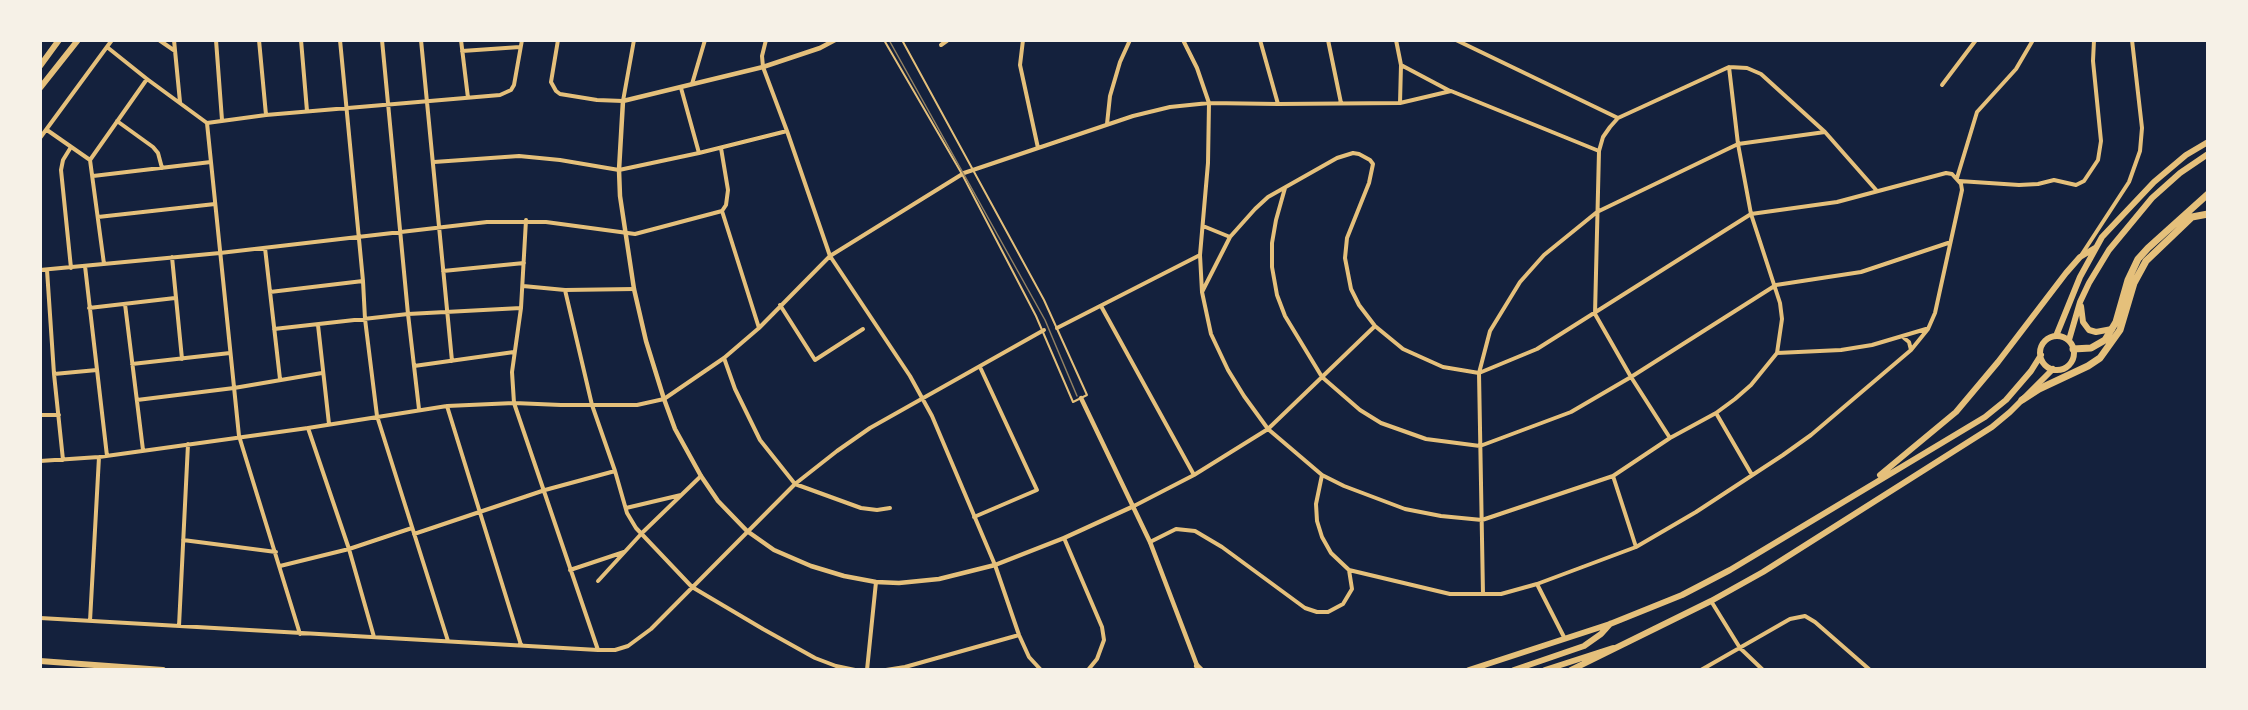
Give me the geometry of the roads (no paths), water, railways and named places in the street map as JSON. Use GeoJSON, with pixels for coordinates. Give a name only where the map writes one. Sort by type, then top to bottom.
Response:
{"type":"FeatureCollection","features":[{"type":"Feature","properties":{"kind":"highway"},"geometry":{"type":"LineString","coordinates":[[40,66],[60,40]]}},
{"type":"Feature","properties":{"kind":"highway"},"geometry":{"type":"LineString","coordinates":[[40,88],[78,40]]}},
{"type":"Feature","properties":{"kind":"highway"},"geometry":{"type":"LineString","coordinates":[[2056,336],[2080,277],[2095,248],[2116,220],[2154,182],[2187,155],[2208,142]]}},
{"type":"Feature","properties":{"kind":"highway"},"geometry":{"type":"LineString","coordinates":[[2068,340],[2080,302],[2102,260],[2145,205],[2168,183],[2208,154]]}},
{"type":"Feature","properties":{"kind":"highway"},"geometry":{"type":"LineString","coordinates":[[2073,349],[2085,350],[2105,340],[2112,329],[2128,280],[2139,259],[2148,248],[2208,194]]}},
{"type":"Feature","properties":{"kind":"highway"},"geometry":{"type":"LineString","coordinates":[[2022,400],[2100,358],[2120,330],[2134,284],[2146,261],[2192,217],[2208,214]]}},
{"type":"Feature","properties":{"kind":"highway"},"geometry":{"type":"LineString","coordinates":[[1872,484],[1940,427],[1961,406],[2080,258],[2095,248]]}},
{"type":"Feature","properties":{"kind":"highway"},"geometry":{"type":"LineString","coordinates":[[2080,302],[2083,322],[2089,330],[2096,332],[2112,329]]}},
{"type":"Feature","properties":{"kind":"highway"},"geometry":{"type":"LineString","coordinates":[[1469,669],[1610,624],[1707,583],[1782,540],[1994,410],[2028,375],[2041,356],[2042,345],[2046,340],[2056,336],[2068,340],[2073,349],[2070,363],[2063,368],[2053,369],[2045,364],[2041,356]]}},
{"type":"Feature","properties":{"kind":"highway"},"geometry":{"type":"LineString","coordinates":[[1571,669],[1763,572],[1982,434],[2001,420],[2053,369]]}},
{"type":"Feature","properties":{"kind":"highway"},"geometry":{"type":"LineString","coordinates":[[1514,669],[1584,645],[1601,634],[1610,624]]}},
{"type":"Feature","properties":{"kind":"highway"},"geometry":{"type":"LineString","coordinates":[[1545,669],[1602,649],[1618,647]]}},
{"type":"Feature","properties":{"kind":"highway"},"geometry":{"type":"LineString","coordinates":[[40,661],[163,669]]}},
{"type":"Feature","properties":{"kind":"street"},"geometry":{"type":"LineString","coordinates":[[40,138],[112,40]]}},
{"type":"Feature","properties":{"kind":"street"},"geometry":{"type":"LineString","coordinates":[[159,40],[175,51]]}},
{"type":"Feature","properties":{"kind":"street"},"geometry":{"type":"LineString","coordinates":[[174,40],[180,102]]}},
{"type":"Feature","properties":{"kind":"street"},"geometry":{"type":"LineString","coordinates":[[216,40],[222,120]]}},
{"type":"Feature","properties":{"kind":"street"},"geometry":{"type":"LineString","coordinates":[[259,40],[266,115]]}},
{"type":"Feature","properties":{"kind":"street"},"geometry":{"type":"LineString","coordinates":[[301,40],[307,111]]}},
{"type":"Feature","properties":{"kind":"street"},"geometry":{"type":"LineString","coordinates":[[340,40],[376,416],[448,641]]}},
{"type":"Feature","properties":{"kind":"street"},"geometry":{"type":"LineString","coordinates":[[382,40],[419,409]]}},
{"type":"Feature","properties":{"kind":"street"},"geometry":{"type":"LineString","coordinates":[[421,40],[452,362]]}},
{"type":"Feature","properties":{"kind":"street"},"geometry":{"type":"LineString","coordinates":[[461,40],[468,98]]}},
{"type":"Feature","properties":{"kind":"street"},"geometry":{"type":"LineString","coordinates":[[207,123],[307,111],[500,95],[511,90],[522,40]]}},
{"type":"Feature","properties":{"kind":"street"},"geometry":{"type":"LineString","coordinates":[[558,40],[551,82],[556,91],[560,94],[597,100],[623,101],[763,67],[820,48],[835,40]]}},
{"type":"Feature","properties":{"kind":"street"},"geometry":{"type":"LineString","coordinates":[[634,40],[623,101],[619,170],[622,219],[646,341],[664,399],[675,429],[718,501],[747,531],[774,550],[811,566],[844,576],[876,582],[899,583],[939,579],[995,565],[1064,538],[1194,475],[1268,429],[1375,326]]}},
{"type":"Feature","properties":{"kind":"street"},"geometry":{"type":"LineString","coordinates":[[692,84],[705,40]]}},
{"type":"Feature","properties":{"kind":"street"},"geometry":{"type":"LineString","coordinates":[[766,40],[762,56],[763,67],[830,256],[910,376],[932,416],[995,565],[1019,635],[1029,657],[1041,669]]}},
{"type":"Feature","properties":{"kind":"street"},"geometry":{"type":"LineString","coordinates":[[884,40],[962,174],[1044,330],[1073,402],[1087,395],[1057,328],[902,40]]}},
{"type":"Feature","properties":{"kind":"street"},"geometry":{"type":"LineString","coordinates":[[941,45],[948,40]]}},
{"type":"Feature","properties":{"kind":"street"},"geometry":{"type":"LineString","coordinates":[[1023,40],[1020,65],[1038,148]]}},
{"type":"Feature","properties":{"kind":"street"},"geometry":{"type":"LineString","coordinates":[[1107,124],[1110,96],[1120,62],[1130,40]]}},
{"type":"Feature","properties":{"kind":"street"},"geometry":{"type":"LineString","coordinates":[[1183,40],[1197,68],[1209,103],[1208,163],[1200,255],[1202,292],[1211,334],[1228,370],[1268,429],[1322,475],[1353,490],[1405,508],[1441,516],[1482,520],[1613,476],[1670,438],[1716,412],[1751,385],[1777,353],[1782,319],[1776,285],[1751,214],[1738,144],[1729,67]]}},
{"type":"Feature","properties":{"kind":"street"},"geometry":{"type":"LineString","coordinates":[[1260,40],[1278,104]]}},
{"type":"Feature","properties":{"kind":"street"},"geometry":{"type":"LineString","coordinates":[[1328,40],[1341,104]]}},
{"type":"Feature","properties":{"kind":"street"},"geometry":{"type":"LineString","coordinates":[[1396,40],[1401,65],[1400,103]]}},
{"type":"Feature","properties":{"kind":"street"},"geometry":{"type":"LineString","coordinates":[[1456,40],[1618,118]]}},
{"type":"Feature","properties":{"kind":"street"},"geometry":{"type":"LineString","coordinates":[[1942,85],[1976,40]]}},
{"type":"Feature","properties":{"kind":"street"},"geometry":{"type":"LineString","coordinates":[[1958,180],[1977,112],[2016,69],[2033,40]]}},
{"type":"Feature","properties":{"kind":"street"},"geometry":{"type":"LineString","coordinates":[[1958,180],[2024,185],[2054,180],[2076,185],[2084,181],[2098,160],[2101,141],[2093,61],[2094,40]]}},
{"type":"Feature","properties":{"kind":"street"},"geometry":{"type":"LineString","coordinates":[[2080,258],[2125,190],[2134,172],[2140,151],[2142,129],[2132,40]]}},
{"type":"Feature","properties":{"kind":"street"},"geometry":{"type":"LineString","coordinates":[[107,47],[207,123],[239,436],[300,634]]}},
{"type":"Feature","properties":{"kind":"street"},"geometry":{"type":"LineString","coordinates":[[462,51],[520,47]]}},
{"type":"Feature","properties":{"kind":"street"},"geometry":{"type":"LineString","coordinates":[[1401,65],[1451,91],[1599,151]]}},
{"type":"Feature","properties":{"kind":"street"},"geometry":{"type":"LineString","coordinates":[[1670,438],[1631,377],[1595,314],[1599,151],[1603,137],[1618,118],[1729,67],[1740,67],[1761,74],[1825,132],[1877,191]]}},
{"type":"Feature","properties":{"kind":"street"},"geometry":{"type":"LineString","coordinates":[[104,264],[90,160],[147,79]]}},
{"type":"Feature","properties":{"kind":"street"},"geometry":{"type":"LineString","coordinates":[[681,88],[699,153]]}},
{"type":"Feature","properties":{"kind":"street"},"geometry":{"type":"LineString","coordinates":[[40,461],[107,456],[447,406],[514,402],[637,405],[664,399],[724,358],[759,328],[830,256],[970,170],[1107,124],[1170,106],[1209,103],[1400,103],[1451,91]]}},
{"type":"Feature","properties":{"kind":"street"},"geometry":{"type":"LineString","coordinates":[[117,121],[153,147],[158,153],[162,168]]}},
{"type":"Feature","properties":{"kind":"street"},"geometry":{"type":"LineString","coordinates":[[46,130],[90,160]]}},
{"type":"Feature","properties":{"kind":"street"},"geometry":{"type":"LineString","coordinates":[[434,162],[519,156],[619,170],[787,131]]}},
{"type":"Feature","properties":{"kind":"street"},"geometry":{"type":"LineString","coordinates":[[1483,594],[1479,373],[1490,331],[1520,282],[1544,255],[1597,212],[1738,144],[1825,132]]}},
{"type":"Feature","properties":{"kind":"street"},"geometry":{"type":"LineString","coordinates":[[70,147],[63,159],[61,170],[71,268]]}},
{"type":"Feature","properties":{"kind":"street"},"geometry":{"type":"LineString","coordinates":[[40,270],[220,253],[487,222],[526,220],[585,226],[625,234],[645,233],[722,211],[726,205],[728,190],[721,148]]}},
{"type":"Feature","properties":{"kind":"street"},"geometry":{"type":"LineString","coordinates":[[1202,292],[1230,237],[1255,208],[1285,187],[1343,155],[1353,153],[1370,160],[1373,164],[1347,238],[1345,258],[1351,289],[1359,305],[1375,326],[1403,349],[1443,367],[1479,373],[1537,349],[1751,214],[1803,208],[1946,173],[1952,174],[1958,180],[1962,190],[1948,243],[1937,304],[1928,329],[1911,350],[1810,435],[1752,475],[1636,547],[1537,584],[1501,594],[1450,594],[1350,570],[1331,553],[1322,537],[1317,521],[1316,504],[1322,475]]}},
{"type":"Feature","properties":{"kind":"street"},"geometry":{"type":"LineString","coordinates":[[93,176],[211,162]]}},
{"type":"Feature","properties":{"kind":"street"},"geometry":{"type":"LineString","coordinates":[[1285,187],[1272,243],[1272,267],[1276,295],[1284,316],[1322,377],[1360,410],[1381,423],[1426,439],[1480,446],[1571,412],[1631,377],[1776,285],[1861,272],[1948,243]]}},
{"type":"Feature","properties":{"kind":"street"},"geometry":{"type":"LineString","coordinates":[[98,217],[215,204]]}},
{"type":"Feature","properties":{"kind":"street"},"geometry":{"type":"LineString","coordinates":[[722,211],[759,328]]}},
{"type":"Feature","properties":{"kind":"street"},"geometry":{"type":"LineString","coordinates":[[526,220],[523,286],[514,352],[512,386],[514,402],[598,650]]}},
{"type":"Feature","properties":{"kind":"street"},"geometry":{"type":"LineString","coordinates":[[1203,226],[1230,237]]}},
{"type":"Feature","properties":{"kind":"street"},"geometry":{"type":"LineString","coordinates":[[265,248],[280,379]]}},
{"type":"Feature","properties":{"kind":"street"},"geometry":{"type":"LineString","coordinates":[[1057,328],[1200,255]]}},
{"type":"Feature","properties":{"kind":"street"},"geometry":{"type":"LineString","coordinates":[[172,257],[182,359]]}},
{"type":"Feature","properties":{"kind":"street"},"geometry":{"type":"LineString","coordinates":[[443,271],[524,263]]}},
{"type":"Feature","properties":{"kind":"street"},"geometry":{"type":"LineString","coordinates":[[85,266],[107,456]]}},
{"type":"Feature","properties":{"kind":"street"},"geometry":{"type":"LineString","coordinates":[[47,270],[63,460]]}},
{"type":"Feature","properties":{"kind":"street"},"geometry":{"type":"LineString","coordinates":[[270,292],[363,281]]}},
{"type":"Feature","properties":{"kind":"street"},"geometry":{"type":"LineString","coordinates":[[523,286],[565,290],[634,289]]}},
{"type":"Feature","properties":{"kind":"street"},"geometry":{"type":"LineString","coordinates":[[565,290],[592,405],[632,522],[692,586],[815,658],[836,666],[855,669]]}},
{"type":"Feature","properties":{"kind":"street"},"geometry":{"type":"LineString","coordinates":[[89,308],[175,298]]}},
{"type":"Feature","properties":{"kind":"street"},"geometry":{"type":"LineString","coordinates":[[125,304],[143,450]]}},
{"type":"Feature","properties":{"kind":"street"},"geometry":{"type":"LineString","coordinates":[[780,305],[815,360],[863,329]]}},
{"type":"Feature","properties":{"kind":"street"},"geometry":{"type":"LineString","coordinates":[[1101,306],[1194,475]]}},
{"type":"Feature","properties":{"kind":"street"},"geometry":{"type":"LineString","coordinates":[[274,329],[408,314],[521,308]]}},
{"type":"Feature","properties":{"kind":"street"},"geometry":{"type":"LineString","coordinates":[[318,325],[329,424]]}},
{"type":"Feature","properties":{"kind":"street"},"geometry":{"type":"LineString","coordinates":[[1777,353],[1841,350],[1903,337],[1928,329]]}},
{"type":"Feature","properties":{"kind":"street"},"geometry":{"type":"LineString","coordinates":[[40,618],[615,650],[639,639],[795,484],[870,428],[1044,330]]}},
{"type":"Feature","properties":{"kind":"street"},"geometry":{"type":"LineString","coordinates":[[1903,337],[1909,342],[1911,350]]}},
{"type":"Feature","properties":{"kind":"street"},"geometry":{"type":"LineString","coordinates":[[414,366],[514,352]]}},
{"type":"Feature","properties":{"kind":"street"},"geometry":{"type":"LineString","coordinates":[[132,364],[230,353]]}},
{"type":"Feature","properties":{"kind":"street"},"geometry":{"type":"LineString","coordinates":[[724,358],[735,389],[760,440],[795,484],[861,508],[877,510],[890,508]]}},
{"type":"Feature","properties":{"kind":"street"},"geometry":{"type":"LineString","coordinates":[[974,517],[1037,490],[980,367]]}},
{"type":"Feature","properties":{"kind":"street"},"geometry":{"type":"LineString","coordinates":[[54,374],[97,370]]}},
{"type":"Feature","properties":{"kind":"street"},"geometry":{"type":"LineString","coordinates":[[137,400],[234,388],[322,373]]}},
{"type":"Feature","properties":{"kind":"street"},"geometry":{"type":"LineString","coordinates":[[1081,398],[1150,542],[1199,668]]}},
{"type":"Feature","properties":{"kind":"street"},"geometry":{"type":"LineString","coordinates":[[447,406],[521,645]]}},
{"type":"Feature","properties":{"kind":"street"},"geometry":{"type":"LineString","coordinates":[[1716,412],[1752,475]]}},
{"type":"Feature","properties":{"kind":"street"},"geometry":{"type":"LineString","coordinates":[[40,415],[58,415]]}},
{"type":"Feature","properties":{"kind":"street"},"geometry":{"type":"LineString","coordinates":[[308,428],[374,637]]}},
{"type":"Feature","properties":{"kind":"street"},"geometry":{"type":"LineString","coordinates":[[179,626],[188,444]]}},
{"type":"Feature","properties":{"kind":"street"},"geometry":{"type":"LineString","coordinates":[[90,621],[99,457]]}},
{"type":"Feature","properties":{"kind":"street"},"geometry":{"type":"LineString","coordinates":[[414,534],[545,490],[615,471]]}},
{"type":"Feature","properties":{"kind":"street"},"geometry":{"type":"LineString","coordinates":[[598,581],[642,533],[701,476]]}},
{"type":"Feature","properties":{"kind":"street"},"geometry":{"type":"LineString","coordinates":[[1613,476],[1636,547]]}},
{"type":"Feature","properties":{"kind":"street"},"geometry":{"type":"LineString","coordinates":[[626,508],[682,495]]}},
{"type":"Feature","properties":{"kind":"street"},"geometry":{"type":"LineString","coordinates":[[280,566],[348,549],[412,528]]}},
{"type":"Feature","properties":{"kind":"street"},"geometry":{"type":"LineString","coordinates":[[1150,542],[1176,529],[1195,531],[1222,547],[1305,608],[1317,612],[1328,612],[1337,608],[1349,597],[1352,589],[1350,570]]}},
{"type":"Feature","properties":{"kind":"street"},"geometry":{"type":"LineString","coordinates":[[1064,538],[1101,627],[1104,640],[1097,659],[1088,669]]}},
{"type":"Feature","properties":{"kind":"street"},"geometry":{"type":"LineString","coordinates":[[183,540],[276,552]]}},
{"type":"Feature","properties":{"kind":"street"},"geometry":{"type":"LineString","coordinates":[[570,570],[626,552]]}},
{"type":"Feature","properties":{"kind":"street"},"geometry":{"type":"LineString","coordinates":[[867,669],[876,582]]}},
{"type":"Feature","properties":{"kind":"street"},"geometry":{"type":"LineString","coordinates":[[1537,584],[1565,639]]}},
{"type":"Feature","properties":{"kind":"street"},"geometry":{"type":"LineString","coordinates":[[1711,600],[1740,648],[1762,669]]}},
{"type":"Feature","properties":{"kind":"street"},"geometry":{"type":"LineString","coordinates":[[1701,669],[1790,620],[1805,616],[1870,669]]}},
{"type":"Feature","properties":{"kind":"street"},"geometry":{"type":"LineString","coordinates":[[886,669],[905,667],[1019,635]]}},
{"type":"Feature","properties":{"kind":"tram line"},"geometry":{"type":"LineString","coordinates":[[889,40],[1045,320],[1077,396]]}}]}
